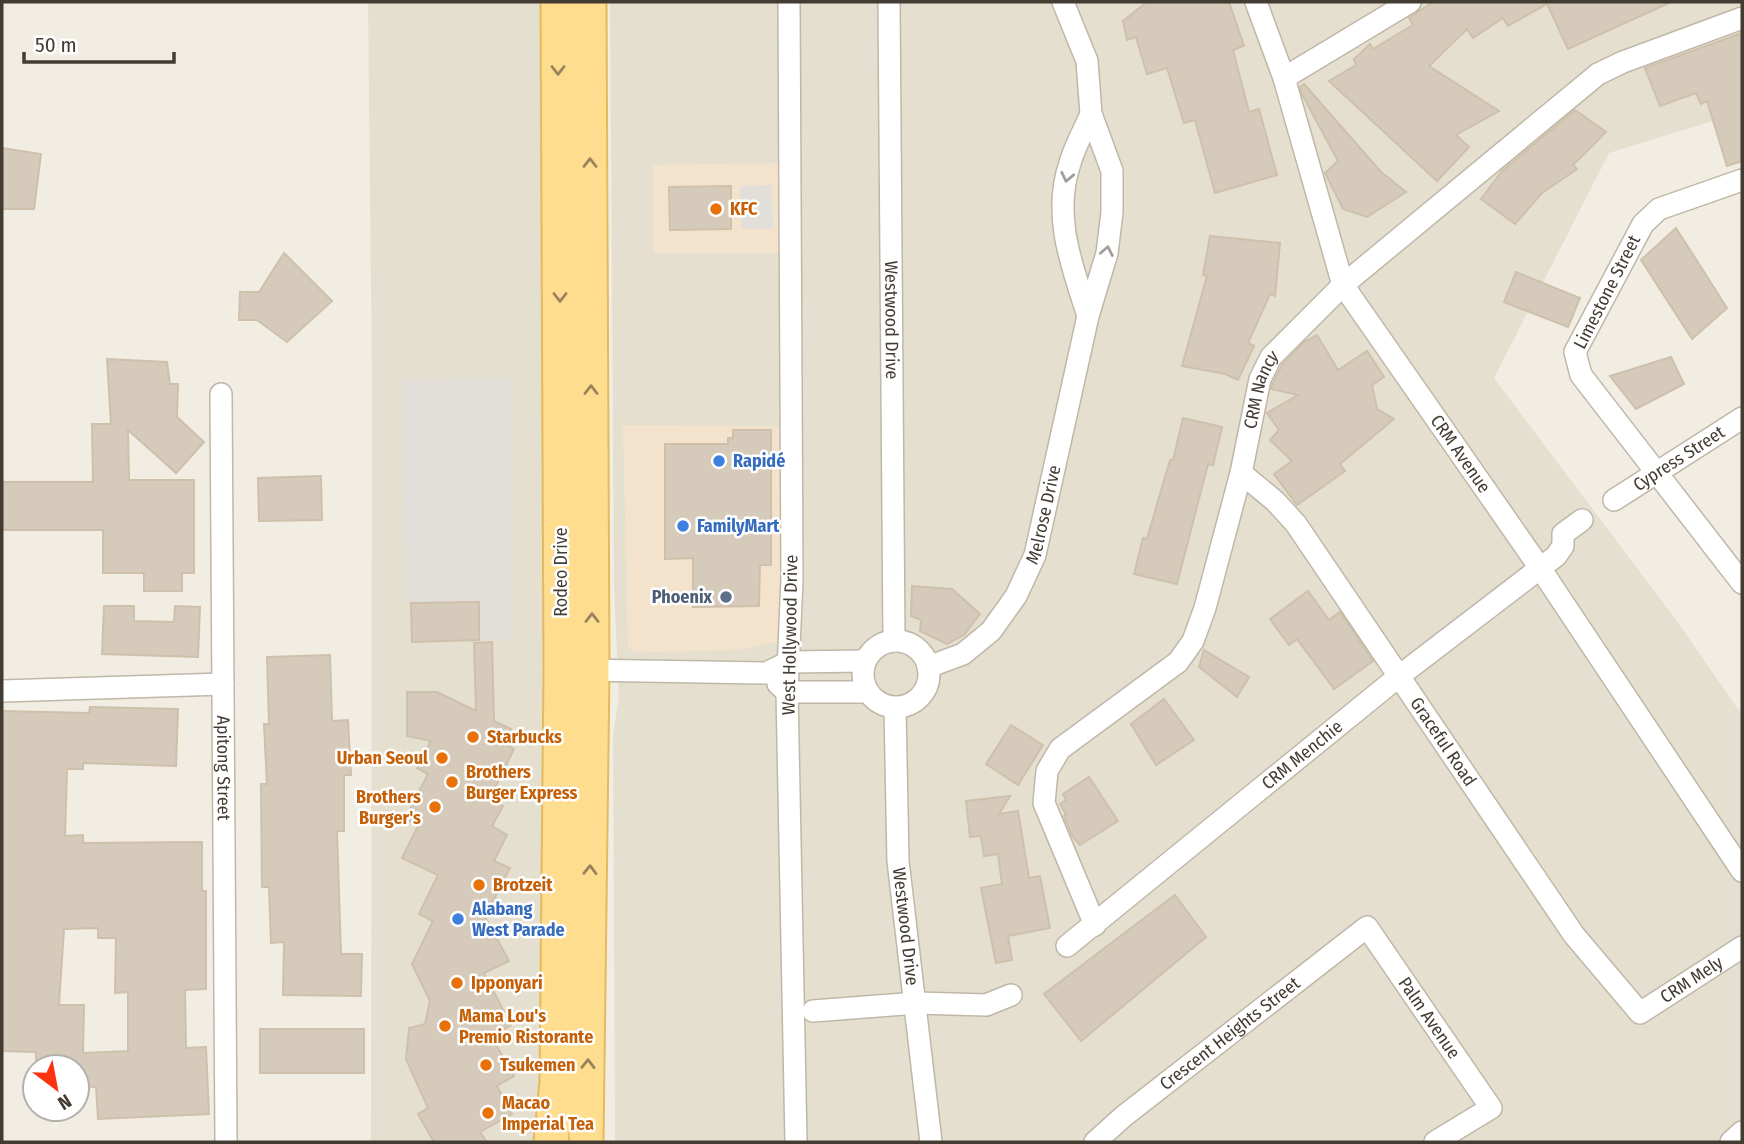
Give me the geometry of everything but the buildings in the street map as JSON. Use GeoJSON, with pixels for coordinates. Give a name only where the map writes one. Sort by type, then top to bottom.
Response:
{"type":"FeatureCollection","features":[{"type":"Feature","properties":{"kind":"main road","name":"Rodeo Drive"},"geometry":{"type":"LineString","coordinates":[[558,2],[577,671],[586,1142]]}},
{"type":"Feature","properties":{"kind":"main road","name":"Rodeo Drive"},"geometry":{"type":"LineString","coordinates":[[551,1142],[557,1082],[577,671],[589,2]]}},
{"type":"Feature","properties":{"kind":"street","name":"West Hollywood Drive"},"geometry":{"type":"LineString","coordinates":[[789,2],[792,579],[787,692],[796,1142]]}},
{"type":"Feature","properties":{"kind":"street","name":"Westwood Drive"},"geometry":{"type":"LineString","coordinates":[[889,2],[894,641]]}},
{"type":"Feature","properties":{"kind":"street","name":"Melrose Drive"},"geometry":{"type":"LineString","coordinates":[[928,667],[963,654],[990,631],[1016,596],[1035,555],[1088,316],[1107,253],[1112,212],[1112,170],[1091,114],[1087,61],[1063,2]]}},
{"type":"Feature","properties":{"kind":"street","name":"CRM Avenue"},"geometry":{"type":"LineString","coordinates":[[1256,2],[1284,78],[1343,285],[1540,568],[1742,872]]}},
{"type":"Feature","properties":{"kind":"street"},"geometry":{"type":"LineString","coordinates":[[1284,78],[1410,2]]}},
{"type":"Feature","properties":{"kind":"street","name":"CRM Nancy"},"geometry":{"type":"LineString","coordinates":[[1094,925],[1044,803],[1047,771],[1060,749],[1178,662],[1193,641],[1205,608],[1241,473],[1260,379],[1271,357],[1343,285],[1598,75],[1623,61],[1742,18]]}},
{"type":"Feature","properties":{"kind":"street","name":"Melrose Drive"},"geometry":{"type":"LineString","coordinates":[[1088,316],[1069,254],[1063,225],[1062,197],[1069,164],[1091,114]]}},
{"type":"Feature","properties":{"kind":"street","name":"Limestone Street"},"geometry":{"type":"LineString","coordinates":[[1742,180],[1659,209],[1643,224],[1574,352],[1581,375],[1742,583]]}},
{"type":"Feature","properties":{"kind":"street","name":"Apitong Street"},"geometry":{"type":"LineString","coordinates":[[222,394],[226,1142]]}},
{"type":"Feature","properties":{"kind":"street","name":"Cypress Street"},"geometry":{"type":"LineString","coordinates":[[1614,500],[1742,418]]}},
{"type":"Feature","properties":{"kind":"street","name":"Graceful Road"},"geometry":{"type":"LineString","coordinates":[[1241,473],[1275,501],[1296,524],[1574,935],[1640,1013]]}},
{"type":"Feature","properties":{"kind":"street","name":"CRM Menchie"},"geometry":{"type":"LineString","coordinates":[[1067,946],[1398,677],[1560,552],[1563,534],[1582,520]]}},
{"type":"Feature","properties":{"kind":"street"},"geometry":{"type":"LineString","coordinates":[[894,641],[916,647],[928,667],[929,677],[922,695],[905,706],[895,708],[884,705],[867,692],[863,682],[866,661],[882,644],[894,641]]}},
{"type":"Feature","properties":{"kind":"street"},"geometry":{"type":"LineString","coordinates":[[577,671],[766,673],[789,662],[866,661]]}},
{"type":"Feature","properties":{"kind":"street"},"geometry":{"type":"LineString","coordinates":[[766,673],[787,692],[867,692]]}},
{"type":"Feature","properties":{"kind":"street"},"geometry":{"type":"LineString","coordinates":[[2,691],[223,684]]}},
{"type":"Feature","properties":{"kind":"street","name":"Westwood Drive"},"geometry":{"type":"LineString","coordinates":[[895,708],[898,861],[932,1142]]}},
{"type":"Feature","properties":{"kind":"street","name":"Palm Avenue"},"geometry":{"type":"LineString","coordinates":[[1367,927],[1491,1108],[1435,1142]]}},
{"type":"Feature","properties":{"kind":"street","name":"Crescent Heights Street"},"geometry":{"type":"LineString","coordinates":[[1095,1142],[1124,1116],[1367,927]]}},
{"type":"Feature","properties":{"kind":"street","name":"CRM Mely"},"geometry":{"type":"LineString","coordinates":[[1640,1013],[1742,947]]}},
{"type":"Feature","properties":{"kind":"street"},"geometry":{"type":"LineString","coordinates":[[813,1011],[917,1003],[986,1005],[1011,995]]}},
{"type":"Feature","properties":{"kind":"street"},"geometry":{"type":"LineString","coordinates":[[1731,1142],[1742,1132]]}},
{"type":"Feature","properties":{"kind":"shaded area"},"geometry":{"type":"Polygon","coordinates":[[[368,2],[544,2],[549,383],[543,1031],[537,1142],[371,1142],[372,378],[368,2]]]}},
{"type":"Feature","properties":{"kind":"shaded area"},"geometry":{"type":"Polygon","coordinates":[[[610,2],[1742,2],[1742,112],[1609,153],[1494,378],[1679,624],[1742,715],[1742,1142],[615,1142],[613,734],[619,698],[614,586],[610,2]]]}},
{"type":"Feature","properties":{"kind":"shaded area","name":"KFC"},"geometry":{"type":"Polygon","coordinates":[[[778,163],[780,253],[653,253],[653,165],[778,163]]]}},
{"type":"Feature","properties":{"kind":"shaded area"},"geometry":{"type":"Polygon","coordinates":[[[772,185],[773,229],[741,229],[740,186],[772,185]]]}},
{"type":"Feature","properties":{"kind":"shaded area"},"geometry":{"type":"Polygon","coordinates":[[[511,378],[513,639],[479,640],[478,602],[405,603],[403,380],[511,378]]]}},
{"type":"Feature","properties":{"kind":"shaded area"},"geometry":{"type":"Polygon","coordinates":[[[623,425],[783,426],[780,641],[741,650],[653,652],[632,651],[628,647],[623,425]]]}},
{"type":"Feature","properties":{"kind":"place","name":"KFC"},"geometry":{"type":"Point","coordinates":[716,209]}},
{"type":"Feature","properties":{"kind":"place","name":"Rapidé"},"geometry":{"type":"Point","coordinates":[719,461]}},
{"type":"Feature","properties":{"kind":"place","name":"FamilyMart"},"geometry":{"type":"Point","coordinates":[683,526]}},
{"type":"Feature","properties":{"kind":"place","name":"Phoenix"},"geometry":{"type":"Point","coordinates":[726,597]}},
{"type":"Feature","properties":{"kind":"place","name":"Starbucks"},"geometry":{"type":"Point","coordinates":[473,737]}},
{"type":"Feature","properties":{"kind":"place","name":"Urban Seoul"},"geometry":{"type":"Point","coordinates":[442,758]}},
{"type":"Feature","properties":{"kind":"place","name":"Brothers Burger Express"},"geometry":{"type":"Point","coordinates":[452,782]}},
{"type":"Feature","properties":{"kind":"place","name":"Brothers Burger's"},"geometry":{"type":"Point","coordinates":[435,807]}},
{"type":"Feature","properties":{"kind":"place","name":"Brotzeit"},"geometry":{"type":"Point","coordinates":[479,885]}},
{"type":"Feature","properties":{"kind":"place","name":"Alabang West Parade"},"geometry":{"type":"Point","coordinates":[458,919]}},
{"type":"Feature","properties":{"kind":"place","name":"Ipponyari"},"geometry":{"type":"Point","coordinates":[457,983]}},
{"type":"Feature","properties":{"kind":"place","name":"Mama Lou's Premio Ristorante"},"geometry":{"type":"Point","coordinates":[445,1026]}},
{"type":"Feature","properties":{"kind":"place","name":"Tsukemen"},"geometry":{"type":"Point","coordinates":[486,1065]}},
{"type":"Feature","properties":{"kind":"place","name":"Macao Imperial Tea"},"geometry":{"type":"Point","coordinates":[488,1113]}}]}
